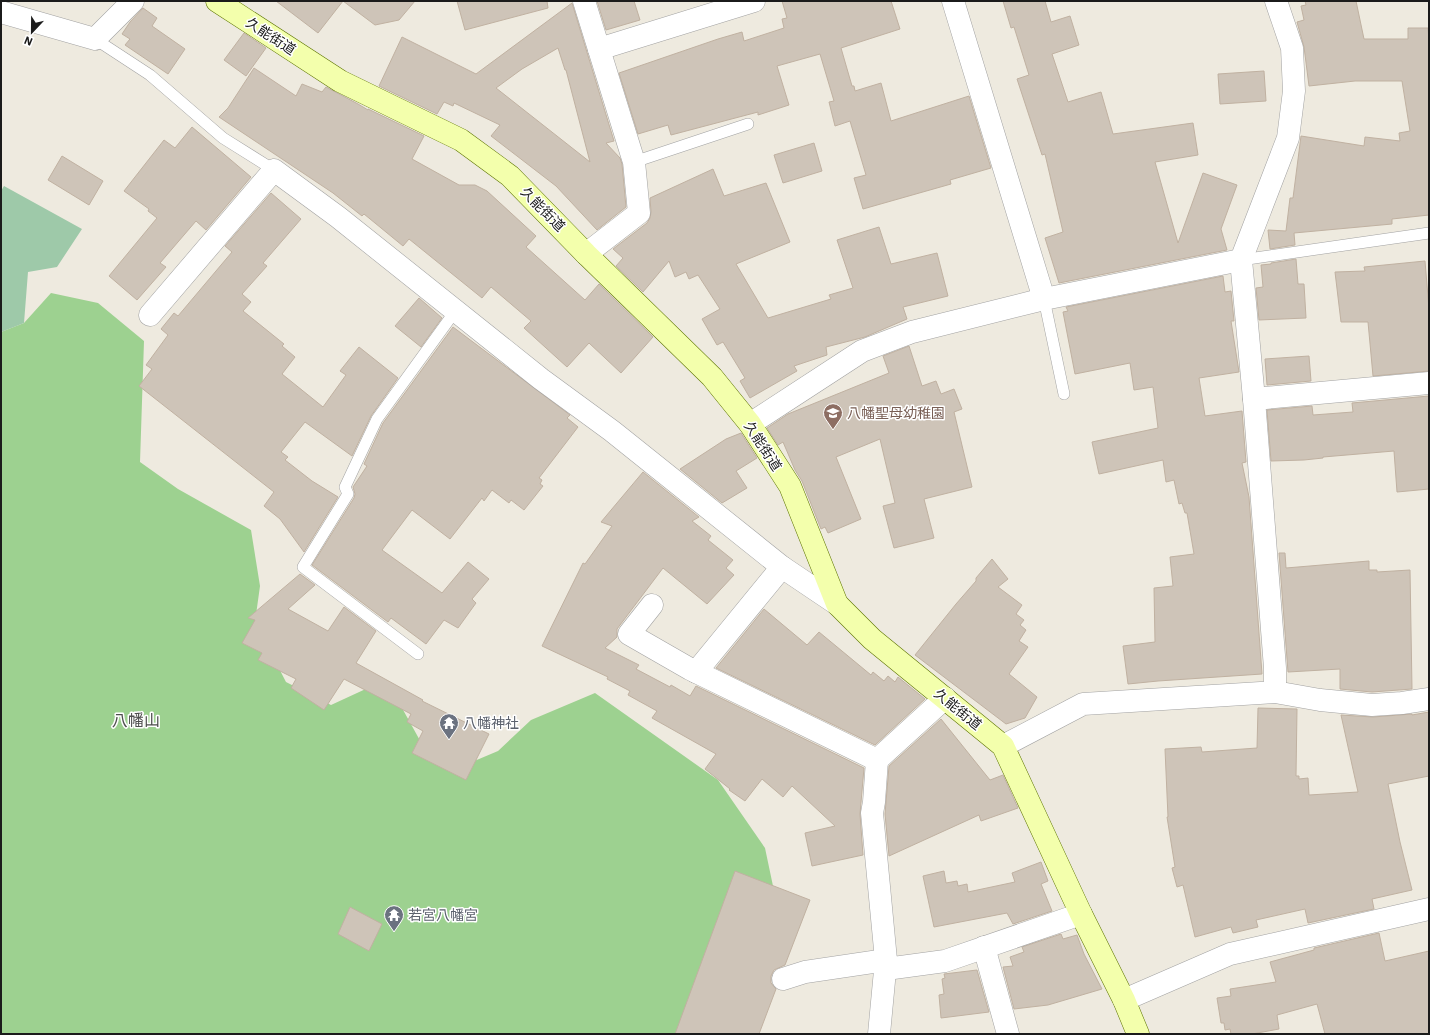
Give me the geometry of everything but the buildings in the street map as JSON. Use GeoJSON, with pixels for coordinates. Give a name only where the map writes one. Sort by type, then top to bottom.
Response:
{"type":"FeatureCollection","features":[{"type":"Feature","properties":{"kind":"main road","name":"久能街道"},"geometry":{"type":"LineString","coordinates":[[217,1],[340,81],[461,140],[510,176],[586,254],[712,377],[750,424],[790,486],[837,604],[872,639],[1003,746],[1081,914],[1124,1000],[1138,1034]]}},
{"type":"Feature","properties":{"kind":"street"},"geometry":{"type":"LineString","coordinates":[[1,12],[95,39],[133,1]]}},
{"type":"Feature","properties":{"kind":"street"},"geometry":{"type":"LineString","coordinates":[[584,1],[634,162],[639,214],[586,254]]}},
{"type":"Feature","properties":{"kind":"street"},"geometry":{"type":"LineString","coordinates":[[599,49],[724,5],[754,1]]}},
{"type":"Feature","properties":{"kind":"street"},"geometry":{"type":"LineString","coordinates":[[953,1],[1044,299]]}},
{"type":"Feature","properties":{"kind":"street"},"geometry":{"type":"LineString","coordinates":[[1275,692],[1275,668],[1254,399],[1241,260],[1288,138],[1294,91],[1292,48],[1276,1]]}},
{"type":"Feature","properties":{"kind":"street"},"geometry":{"type":"LineString","coordinates":[[150,315],[274,170],[338,217],[456,310],[541,380],[612,431],[782,567],[837,604]]}},
{"type":"Feature","properties":{"kind":"street"},"geometry":{"type":"LineString","coordinates":[[750,424],[862,351],[912,332],[1044,299],[1241,260]]}},
{"type":"Feature","properties":{"kind":"street"},"geometry":{"type":"LineString","coordinates":[[1254,399],[1429,384]]}},
{"type":"Feature","properties":{"kind":"street"},"geometry":{"type":"LineString","coordinates":[[696,672],[782,567]]}},
{"type":"Feature","properties":{"kind":"street"},"geometry":{"type":"LineString","coordinates":[[652,605],[629,634],[696,672],[877,760]]}},
{"type":"Feature","properties":{"kind":"street"},"geometry":{"type":"LineString","coordinates":[[1003,746],[1083,704],[1275,692],[1320,700],[1372,705],[1429,699]]}},
{"type":"Feature","properties":{"kind":"street"},"geometry":{"type":"LineString","coordinates":[[879,1034],[886,964],[872,813],[877,760],[945,698]]}},
{"type":"Feature","properties":{"kind":"street"},"geometry":{"type":"LineString","coordinates":[[1124,1000],[1230,954],[1429,909]]}},
{"type":"Feature","properties":{"kind":"street"},"geometry":{"type":"LineString","coordinates":[[783,979],[805,972],[886,964],[945,961],[1081,914]]}},
{"type":"Feature","properties":{"kind":"street"},"geometry":{"type":"LineString","coordinates":[[984,947],[1008,1034]]}},
{"type":"Feature","properties":{"kind":"lane"},"geometry":{"type":"LineString","coordinates":[[95,39],[150,75],[223,138],[274,170]]}},
{"type":"Feature","properties":{"kind":"lane"},"geometry":{"type":"LineString","coordinates":[[634,162],[748,124]]}},
{"type":"Feature","properties":{"kind":"lane"},"geometry":{"type":"LineString","coordinates":[[1241,260],[1429,232]]}},
{"type":"Feature","properties":{"kind":"lane"},"geometry":{"type":"LineString","coordinates":[[1044,299],[1064,394]]}},
{"type":"Feature","properties":{"kind":"lane"},"geometry":{"type":"LineString","coordinates":[[418,654],[303,567],[348,494],[345,487],[378,419],[408,375],[456,310]]}},
{"type":"Feature","properties":{"kind":"green space"},"geometry":{"type":"Polygon","coordinates":[[[4,186],[82,229],[57,267],[28,272],[24,323],[1,332],[1,191],[4,186]]]}},
{"type":"Feature","properties":{"kind":"green space"},"geometry":{"type":"Polygon","coordinates":[[[51,293],[98,303],[144,341],[140,462],[178,489],[251,530],[260,586],[255,622],[286,682],[331,705],[370,687],[402,708],[428,755],[453,770],[498,751],[531,720],[595,693],[718,780],[765,848],[773,886],[730,1034],[1,1034],[1,332],[24,323],[51,293]]]}},
{"type":"Feature","properties":{"kind":"place","name":"八幡聖母幼稚園"},"geometry":{"type":"Point","coordinates":[833,430]}},
{"type":"Feature","properties":{"kind":"place","name":"八幡神社"},"geometry":{"type":"Point","coordinates":[449,740]}},
{"type":"Feature","properties":{"kind":"place","name":"若宮八幡宮"},"geometry":{"type":"Point","coordinates":[394,932]}},
{"type":"Feature","properties":{"kind":"district","name":"八幡山"},"geometry":{"type":"Point","coordinates":[136,720]}}]}
